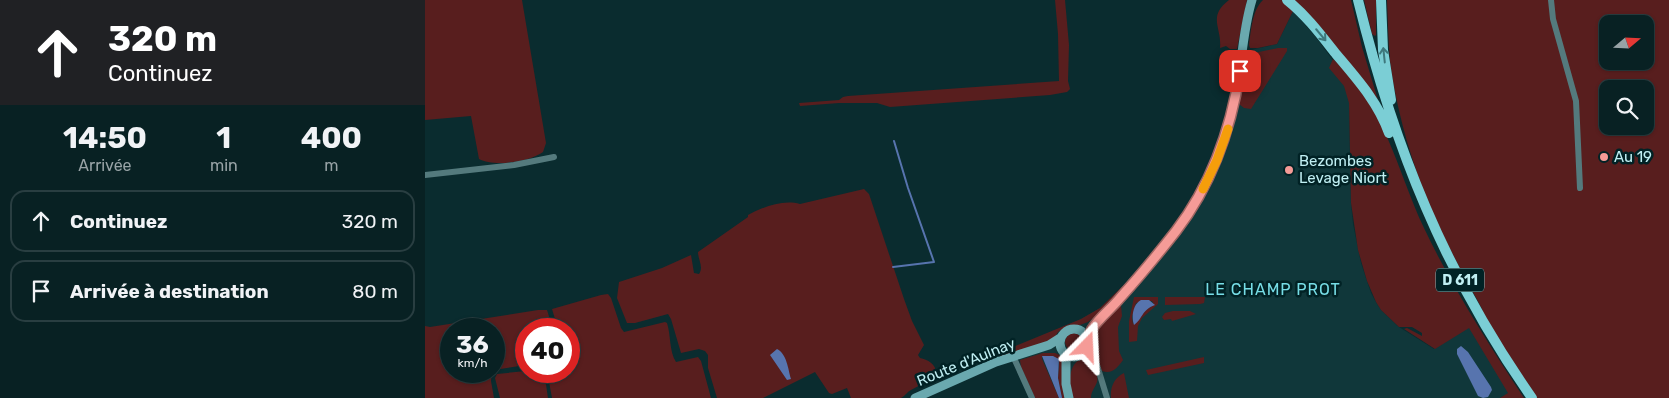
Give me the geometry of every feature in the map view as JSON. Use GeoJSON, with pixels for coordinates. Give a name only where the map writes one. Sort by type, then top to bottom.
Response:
{"type":"FeatureCollection","features":[{"type":"Feature","properties":{"kind":"main road"},"geometry":{"type":"LineString","coordinates":[[1287,0],[1309,21],[1373,100],[1383,118],[1394,148],[1401,152],[1403,144],[1393,112],[1385,72],[1381,29],[1381,0]]}},
{"type":"Feature","properties":{"kind":"main road","name":"D 611"},"geometry":{"type":"LineString","coordinates":[[1356,0],[1401,152],[1431,229],[1452,273],[1485,332],[1528,398]]}},
{"type":"Feature","properties":{"kind":"main road","name":"D 611"},"geometry":{"type":"LineString","coordinates":[[1401,152],[1459,279],[1492,337],[1532,398]]}},
{"type":"Feature","properties":{"kind":"street"},"geometry":{"type":"LineString","coordinates":[[1066,384],[1070,367],[1078,356],[1086,350],[1091,332],[1186,217],[1211,173],[1227,131],[1237,90],[1252,0]]}},
{"type":"Feature","properties":{"kind":"street"},"geometry":{"type":"LineString","coordinates":[[1249,18],[1257,0]]}},
{"type":"Feature","properties":{"kind":"street"},"geometry":{"type":"LineString","coordinates":[[1551,0],[1553,18],[1576,101],[1580,188]]}},
{"type":"Feature","properties":{"kind":"street"},"geometry":{"type":"LineString","coordinates":[[425,175],[514,165],[554,157]]}},
{"type":"Feature","properties":{"kind":"street"},"geometry":{"type":"LineString","coordinates":[[1079,330],[1100,319]]}},
{"type":"Feature","properties":{"kind":"street"},"geometry":{"type":"LineString","coordinates":[[1069,398],[1066,384],[1066,361],[1059,344],[1060,338],[1066,331],[1071,329],[1079,330],[1085,335],[1107,398]]}},
{"type":"Feature","properties":{"kind":"street","name":"Route d'Aulnay"},"geometry":{"type":"LineString","coordinates":[[915,398],[996,362],[1049,345],[1060,338]]}},
{"type":"Feature","properties":{"kind":"street","name":"Route d'Aulnay"},"geometry":{"type":"LineString","coordinates":[[1028,352],[1051,350],[1064,353]]}},
{"type":"Feature","properties":{"kind":"street"},"geometry":{"type":"LineString","coordinates":[[1064,353],[1088,359],[1097,367]]}},
{"type":"Feature","properties":{"kind":"street"},"geometry":{"type":"LineString","coordinates":[[1013,356],[1032,398]]}},
{"type":"Feature","properties":{"kind":"shaded area"},"geometry":{"type":"Polygon","coordinates":[[[425,0],[522,0],[546,143],[543,152],[521,161],[493,163],[485,161],[479,159],[471,116],[425,120],[425,0]]]}},
{"type":"Feature","properties":{"kind":"shaded area"},"geometry":{"type":"Polygon","coordinates":[[[1055,0],[1065,0],[1069,45],[1068,81],[1070,89],[1067,92],[1050,95],[890,107],[877,103],[800,106],[799,103],[839,100],[848,96],[1059,81],[1055,0]]]}},
{"type":"Feature","properties":{"kind":"shaded area"},"geometry":{"type":"Polygon","coordinates":[[[1229,0],[1247,0],[1237,49],[1230,49],[1226,46],[1220,48],[1217,17],[1222,6],[1229,0]]]}},
{"type":"Feature","properties":{"kind":"shaded area"},"geometry":{"type":"Polygon","coordinates":[[[1263,0],[1282,0],[1293,11],[1277,44],[1250,48],[1250,33],[1254,15],[1263,0]]]}},
{"type":"Feature","properties":{"kind":"shaded area"},"geometry":{"type":"Polygon","coordinates":[[[1291,0],[1351,0],[1362,47],[1378,100],[1291,0]]]}},
{"type":"Feature","properties":{"kind":"shaded area"},"geometry":{"type":"Polygon","coordinates":[[[1364,0],[1376,0],[1375,36],[1372,34],[1364,0]]]}},
{"type":"Feature","properties":{"kind":"shaded area"},"geometry":{"type":"Polygon","coordinates":[[[1387,0],[1669,0],[1669,398],[1537,398],[1485,319],[1482,309],[1425,195],[1403,127],[1393,83],[1388,38],[1387,0]]]}},
{"type":"Feature","properties":{"kind":"shaded area"},"geometry":{"type":"Polygon","coordinates":[[[1293,11],[1315,36],[1353,88],[1349,109],[1353,224],[1361,263],[1376,302],[1381,310],[1399,327],[1434,349],[1469,327],[1509,393],[1500,398],[1053,398],[1021,367],[1016,347],[1081,319],[1100,308],[1120,290],[1164,238],[1193,198],[1211,158],[1228,108],[1236,55],[1277,44],[1293,11]]]}},
{"type":"Feature","properties":{"kind":"shaded area"},"geometry":{"type":"Polygon","coordinates":[[[1278,48],[1287,48],[1287,51],[1251,109],[1244,108],[1239,104],[1247,56],[1278,48]]]}},
{"type":"Feature","properties":{"kind":"shaded area"},"geometry":{"type":"Polygon","coordinates":[[[1333,59],[1365,95],[1377,116],[1388,138],[1414,206],[1446,272],[1524,398],[1500,398],[1508,393],[1469,328],[1435,349],[1404,329],[1407,328],[1422,336],[1422,333],[1412,327],[1399,327],[1381,310],[1376,302],[1367,281],[1358,250],[1351,203],[1349,103],[1344,86],[1329,68],[1333,59]]]}},
{"type":"Feature","properties":{"kind":"shaded area"},"geometry":{"type":"Polygon","coordinates":[[[864,189],[869,194],[912,321],[924,345],[918,355],[920,358],[931,363],[936,371],[936,375],[927,382],[901,398],[851,398],[847,388],[832,394],[829,393],[815,372],[763,398],[717,398],[708,368],[708,355],[705,351],[699,349],[681,353],[668,314],[635,323],[627,323],[617,298],[619,282],[662,268],[691,255],[694,273],[699,274],[701,266],[698,252],[748,217],[748,215],[780,203],[800,204],[864,189]]]}},
{"type":"Feature","properties":{"kind":"shaded area"},"geometry":{"type":"Polygon","coordinates":[[[1134,275],[1109,306],[1088,322],[1080,325],[1070,325],[1058,332],[1053,340],[1000,358],[998,355],[1001,352],[1081,319],[1100,308],[1134,275]]]}},
{"type":"Feature","properties":{"kind":"shaded area"},"geometry":{"type":"Polygon","coordinates":[[[608,294],[611,298],[624,332],[667,323],[672,353],[676,362],[698,357],[701,361],[711,398],[552,398],[549,383],[580,383],[580,318],[555,318],[552,309],[608,294]]]}},
{"type":"Feature","properties":{"kind":"shaded area"},"geometry":{"type":"Polygon","coordinates":[[[1134,297],[1158,297],[1158,304],[1142,318],[1138,326],[1137,341],[1129,342],[1129,321],[1134,297]],[[1152,301],[1136,303],[1132,317],[1133,324],[1145,311],[1154,305],[1152,301]]]}},
{"type":"Feature","properties":{"kind":"shaded area"},"geometry":{"type":"Polygon","coordinates":[[[1165,297],[1205,297],[1204,303],[1200,304],[1165,305],[1165,297]]]}},
{"type":"Feature","properties":{"kind":"shaded area"},"geometry":{"type":"Polygon","coordinates":[[[1121,305],[1122,316],[1118,327],[1119,351],[1123,360],[1114,370],[1109,372],[1102,371],[1094,355],[1091,340],[1101,323],[1121,305]]]}},
{"type":"Feature","properties":{"kind":"shaded area"},"geometry":{"type":"Polygon","coordinates":[[[547,310],[550,318],[515,318],[515,367],[505,368],[505,318],[487,318],[547,310]]]}},
{"type":"Feature","properties":{"kind":"shaded area"},"geometry":{"type":"Polygon","coordinates":[[[1190,311],[1196,314],[1172,321],[1171,319],[1164,320],[1162,317],[1165,313],[1190,311]]]}},
{"type":"Feature","properties":{"kind":"shaded area"},"geometry":{"type":"Polygon","coordinates":[[[440,325],[440,383],[491,383],[494,398],[425,398],[425,326],[440,325]]]}},
{"type":"Feature","properties":{"kind":"shaded area"},"geometry":{"type":"Polygon","coordinates":[[[1074,333],[1080,336],[1083,342],[1080,348],[1074,351],[1068,348],[1065,342],[1068,336],[1074,333]]]}},
{"type":"Feature","properties":{"kind":"shaded area"},"geometry":{"type":"Polygon","coordinates":[[[1043,353],[1055,353],[1062,356],[1066,398],[1062,398],[1058,378],[1059,362],[1053,356],[1042,356],[1059,398],[1035,398],[1021,367],[1020,360],[1043,353]]]}},
{"type":"Feature","properties":{"kind":"shaded area"},"geometry":{"type":"Polygon","coordinates":[[[1204,357],[1204,363],[1148,375],[1146,370],[1204,357]]]}},
{"type":"Feature","properties":{"kind":"shaded area"},"geometry":{"type":"Polygon","coordinates":[[[1081,359],[1087,362],[1097,374],[1097,382],[1092,391],[1091,398],[1072,398],[1071,371],[1081,359]]]}},
{"type":"Feature","properties":{"kind":"shaded area"},"geometry":{"type":"Polygon","coordinates":[[[515,372],[515,383],[546,383],[548,398],[500,398],[496,383],[505,383],[505,373],[515,372]]]}},
{"type":"Feature","properties":{"kind":"shaded area"},"geometry":{"type":"Polygon","coordinates":[[[1124,373],[1129,398],[1111,398],[1113,383],[1124,373]]]}},
{"type":"Feature","properties":{"kind":"water"},"geometry":{"type":"Polygon","coordinates":[[[1141,300],[1149,300],[1155,305],[1147,309],[1134,325],[1133,311],[1136,304],[1141,300]]]}},
{"type":"Feature","properties":{"kind":"water"},"geometry":{"type":"Polygon","coordinates":[[[1461,346],[1468,352],[1491,387],[1492,390],[1488,397],[1478,396],[1457,354],[1457,349],[1461,346]]]}},
{"type":"Feature","properties":{"kind":"water"},"geometry":{"type":"Polygon","coordinates":[[[777,349],[785,358],[791,379],[787,380],[770,355],[777,349]]]}},
{"type":"Feature","properties":{"kind":"water"},"geometry":{"type":"Polygon","coordinates":[[[1042,356],[1053,356],[1059,359],[1058,378],[1062,398],[1059,398],[1042,356]]]}},
{"type":"Feature","properties":{"kind":"waterway"},"geometry":{"type":"LineString","coordinates":[[893,267],[934,262],[894,141]]}},
{"type":"Feature","properties":{"kind":"slow traffic"},"geometry":{"type":"LineString","coordinates":[[1203,189],[1217,160],[1228,129]]}},
{"type":"Feature","properties":{"kind":"place","name":"Au 19"},"geometry":{"type":"Point","coordinates":[1604,157]}},
{"type":"Feature","properties":{"kind":"place","name":"Bezombes Levage Niort"},"geometry":{"type":"Point","coordinates":[1289,170]}},
{"type":"Feature","properties":{"kind":"district","name":"LE CHAMP PROT"},"geometry":{"type":"Point","coordinates":[1273,289]}},
{"type":"Feature","properties":{"kind":"route"},"geometry":{"type":"LineString","coordinates":[[1087,347],[1087,340],[1094,327],[1121,298],[1177,230],[1204,187],[1217,160],[1233,112],[1240,71]]}}]}
